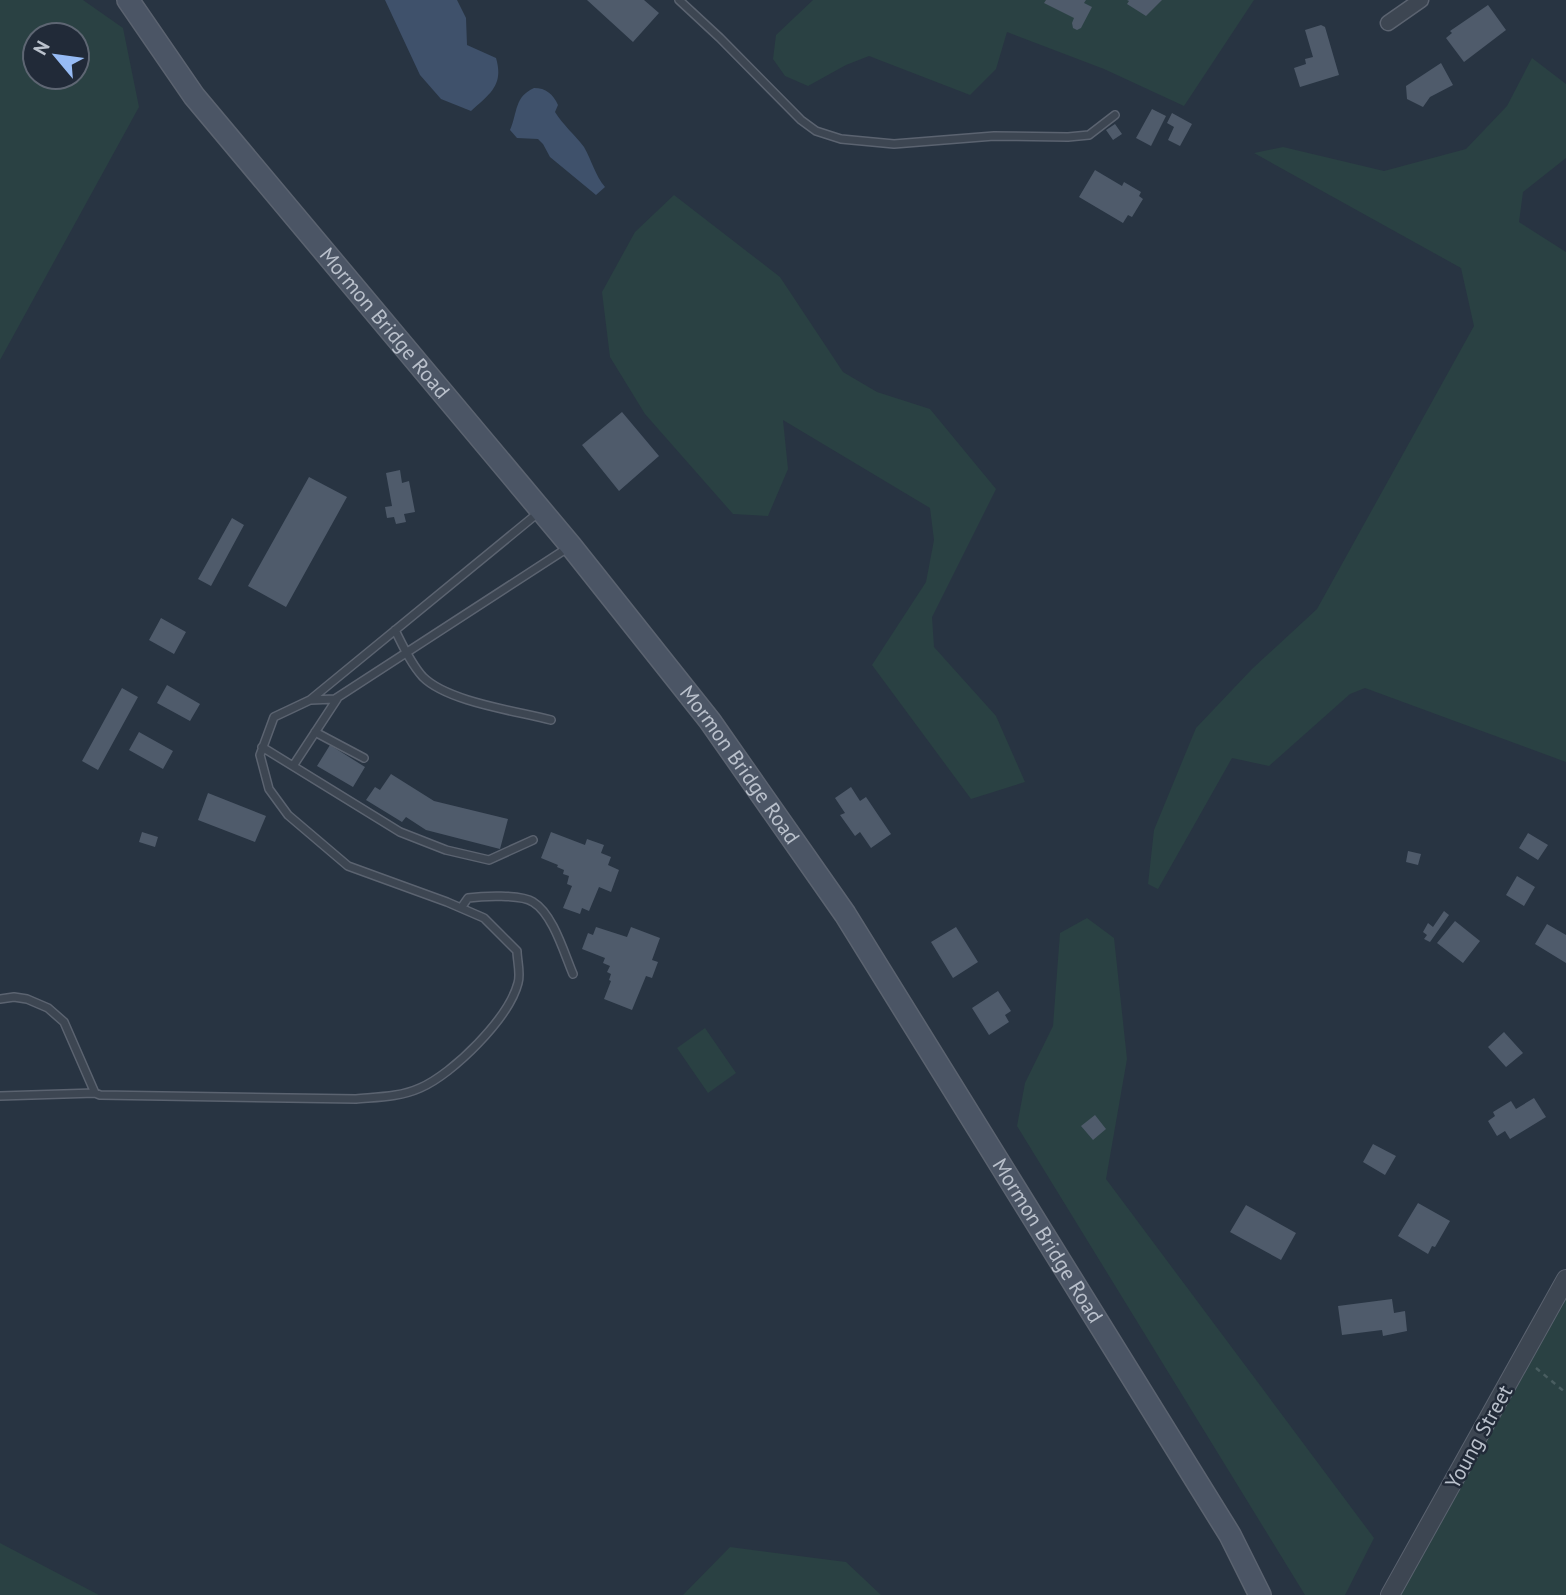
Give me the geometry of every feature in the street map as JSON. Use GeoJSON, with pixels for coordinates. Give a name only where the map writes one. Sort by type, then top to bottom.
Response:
{"type":"FeatureCollection","features":[{"type":"Feature","properties":{"kind":"main road","name":"Mormon Bridge Road"},"geometry":{"type":"LineString","coordinates":[[128,0],[194,96],[571,546],[710,721],[845,914],[1230,1535],[1260,1595]]}},
{"type":"Feature","properties":{"kind":"street"},"geometry":{"type":"LineString","coordinates":[[1388,23],[1421,0]]}},
{"type":"Feature","properties":{"kind":"street","name":"Young Street"},"geometry":{"type":"LineString","coordinates":[[1390,1595],[1566,1279]]}},
{"type":"Feature","properties":{"kind":"lane"},"geometry":{"type":"LineString","coordinates":[[679,0],[801,120],[816,131],[841,139],[894,144],[994,136],[1068,137],[1088,135],[1115,115]]}},
{"type":"Feature","properties":{"kind":"lane"},"geometry":{"type":"LineString","coordinates":[[0,1096],[94,1093],[356,1099],[393,1096],[421,1088],[465,1058],[499,1018],[519,982],[517,951],[484,918],[348,866],[288,816],[269,789],[260,755],[274,717],[310,700],[541,510]]}},
{"type":"Feature","properties":{"kind":"lane"},"geometry":{"type":"LineString","coordinates":[[293,765],[338,698],[571,546]]}},
{"type":"Feature","properties":{"kind":"lane"},"geometry":{"type":"LineString","coordinates":[[395,630],[406,653],[424,677],[449,694],[551,720]]}},
{"type":"Feature","properties":{"kind":"lane"},"geometry":{"type":"LineString","coordinates":[[310,700],[338,698]]}},
{"type":"Feature","properties":{"kind":"lane"},"geometry":{"type":"LineString","coordinates":[[315,732],[363,758]]}},
{"type":"Feature","properties":{"kind":"lane"},"geometry":{"type":"LineString","coordinates":[[262,747],[400,832],[446,850],[489,860],[533,840]]}},
{"type":"Feature","properties":{"kind":"lane"},"geometry":{"type":"LineString","coordinates":[[461,908],[468,898],[489,895],[533,901],[550,921],[573,974]]}},
{"type":"Feature","properties":{"kind":"lane"},"geometry":{"type":"LineString","coordinates":[[0,999],[27,999],[48,1008],[64,1022],[94,1093]]}},
{"type":"Feature","properties":{"kind":"path"},"geometry":{"type":"LineString","coordinates":[[1536,1367],[1566,1393]]}},
{"type":"Feature","properties":{"kind":"green space"},"geometry":{"type":"Polygon","coordinates":[[[0,0],[83,0],[123,28],[139,107],[0,360],[0,0]]]}},
{"type":"Feature","properties":{"kind":"green space"},"geometry":{"type":"Polygon","coordinates":[[[813,0],[1254,0],[1184,106],[1104,69],[1007,32],[996,69],[970,95],[869,56],[808,86],[785,76],[773,59],[776,35],[813,0]]]}},
{"type":"Feature","properties":{"kind":"green space"},"geometry":{"type":"Polygon","coordinates":[[[1532,58],[1566,84],[1566,158],[1523,192],[1519,222],[1566,252],[1566,762],[1365,688],[1350,694],[1269,766],[1232,758],[1158,889],[1148,884],[1154,830],[1196,728],[1252,669],[1317,609],[1474,326],[1461,268],[1254,153],[1283,147],[1384,171],[1466,149],[1507,106],[1532,58]]]}},
{"type":"Feature","properties":{"kind":"green space"},"geometry":{"type":"Polygon","coordinates":[[[674,195],[780,277],[843,372],[877,392],[930,409],[996,489],[932,617],[934,647],[996,716],[1025,782],[971,799],[872,665],[926,582],[934,540],[930,508],[783,420],[788,469],[768,516],[733,514],[645,414],[610,357],[602,292],[635,232],[674,195]]]}},
{"type":"Feature","properties":{"kind":"green space"},"geometry":{"type":"Polygon","coordinates":[[[1087,918],[1114,938],[1127,1059],[1106,1179],[1374,1538],[1345,1595],[1305,1595],[1017,1126],[1025,1083],[1053,1026],[1060,933],[1087,918]]]}},
{"type":"Feature","properties":{"kind":"green space"},"geometry":{"type":"Polygon","coordinates":[[[705,1028],[736,1073],[708,1093],[677,1048],[705,1028]]]}},
{"type":"Feature","properties":{"kind":"green space"},"geometry":{"type":"Polygon","coordinates":[[[1566,1296],[1566,1595],[1398,1595],[1566,1296]]]}},
{"type":"Feature","properties":{"kind":"green space"},"geometry":{"type":"Polygon","coordinates":[[[0,1543],[99,1595],[0,1595],[0,1543]]]}},
{"type":"Feature","properties":{"kind":"green space"},"geometry":{"type":"Polygon","coordinates":[[[730,1547],[846,1562],[881,1595],[683,1595],[730,1547]]]}},
{"type":"Feature","properties":{"kind":"water"},"geometry":{"type":"Polygon","coordinates":[[[385,0],[457,0],[466,18],[467,45],[496,58],[498,67],[494,88],[471,111],[441,99],[420,75],[385,0]]]}},
{"type":"Feature","properties":{"kind":"water"},"geometry":{"type":"Polygon","coordinates":[[[534,88],[546,90],[551,95],[558,105],[555,112],[584,147],[605,187],[596,195],[550,157],[538,139],[517,138],[510,130],[520,100],[534,88]]]}},
{"type":"Feature","properties":{"kind":"building"},"geometry":{"type":"Polygon","coordinates":[[[587,0],[644,0],[659,13],[633,42],[587,0]]]}},
{"type":"Feature","properties":{"kind":"building"},"geometry":{"type":"Polygon","coordinates":[[[1046,0],[1086,0],[1084,3],[1092,7],[1081,28],[1077,30],[1073,28],[1074,18],[1044,3],[1046,0]]]}},
{"type":"Feature","properties":{"kind":"building"},"geometry":{"type":"Polygon","coordinates":[[[1127,0],[1162,0],[1146,16],[1127,4],[1127,0]]]}},
{"type":"Feature","properties":{"kind":"building"},"geometry":{"type":"Polygon","coordinates":[[[1488,5],[1506,30],[1464,62],[1446,38],[1452,33],[1450,31],[1488,5]]]}},
{"type":"Feature","properties":{"kind":"building"},"geometry":{"type":"Polygon","coordinates":[[[1321,25],[1325,27],[1339,75],[1300,87],[1294,68],[1306,64],[1305,59],[1313,57],[1305,30],[1321,25]]]}},
{"type":"Feature","properties":{"kind":"building"},"geometry":{"type":"Polygon","coordinates":[[[1441,63],[1453,85],[1430,97],[1423,107],[1407,99],[1406,86],[1441,63]]]}},
{"type":"Feature","properties":{"kind":"building"},"geometry":{"type":"Polygon","coordinates":[[[1152,109],[1166,116],[1151,146],[1136,138],[1152,109]]]}},
{"type":"Feature","properties":{"kind":"building"},"geometry":{"type":"Polygon","coordinates":[[[1172,113],[1192,124],[1180,146],[1168,140],[1174,127],[1167,123],[1172,113]]]}},
{"type":"Feature","properties":{"kind":"building"},"geometry":{"type":"Polygon","coordinates":[[[1115,124],[1122,134],[1113,140],[1106,130],[1115,124]]]}},
{"type":"Feature","properties":{"kind":"building"},"geometry":{"type":"Polygon","coordinates":[[[1095,170],[1122,186],[1124,182],[1141,192],[1139,196],[1143,199],[1132,217],[1128,215],[1123,223],[1079,197],[1095,170]]]}},
{"type":"Feature","properties":{"kind":"building"},"geometry":{"type":"Polygon","coordinates":[[[622,412],[659,456],[619,491],[582,445],[622,412]]]}},
{"type":"Feature","properties":{"kind":"building"},"geometry":{"type":"Polygon","coordinates":[[[400,470],[402,483],[409,481],[415,512],[404,514],[406,522],[396,524],[394,517],[387,518],[385,507],[392,506],[386,473],[400,470]]]}},
{"type":"Feature","properties":{"kind":"building"},"geometry":{"type":"Polygon","coordinates":[[[309,477],[347,497],[286,607],[248,586],[309,477]]]}},
{"type":"Feature","properties":{"kind":"building"},"geometry":{"type":"Polygon","coordinates":[[[232,518],[244,525],[211,586],[198,579],[232,518]]]}},
{"type":"Feature","properties":{"kind":"building"},"geometry":{"type":"Polygon","coordinates":[[[161,618],[186,632],[174,654],[149,640],[161,618]]]}},
{"type":"Feature","properties":{"kind":"building"},"geometry":{"type":"Polygon","coordinates":[[[167,685],[200,704],[190,721],[157,703],[167,685]]]}},
{"type":"Feature","properties":{"kind":"building"},"geometry":{"type":"Polygon","coordinates":[[[122,688],[138,697],[98,770],[82,761],[122,688]]]}},
{"type":"Feature","properties":{"kind":"building"},"geometry":{"type":"Polygon","coordinates":[[[139,732],[173,751],[163,769],[129,750],[139,732]]]}},
{"type":"Feature","properties":{"kind":"building"},"geometry":{"type":"Polygon","coordinates":[[[330,745],[365,767],[353,787],[317,766],[330,745]]]}},
{"type":"Feature","properties":{"kind":"building"},"geometry":{"type":"Polygon","coordinates":[[[391,774],[434,801],[508,819],[500,849],[426,830],[406,817],[402,822],[366,800],[375,787],[380,790],[391,774]]]}},
{"type":"Feature","properties":{"kind":"building"},"geometry":{"type":"Polygon","coordinates":[[[851,787],[860,801],[866,797],[891,834],[871,848],[860,832],[855,836],[840,815],[845,813],[835,798],[851,787]]]}},
{"type":"Feature","properties":{"kind":"building"},"geometry":{"type":"Polygon","coordinates":[[[208,793],[266,816],[255,842],[198,820],[208,793]]]}},
{"type":"Feature","properties":{"kind":"building"},"geometry":{"type":"Polygon","coordinates":[[[142,832],[158,837],[155,847],[139,842],[142,832]]]}},
{"type":"Feature","properties":{"kind":"building"},"geometry":{"type":"Polygon","coordinates":[[[551,832],[585,845],[587,839],[604,845],[601,853],[611,857],[608,865],[619,870],[611,892],[599,887],[589,911],[582,908],[580,914],[563,908],[572,886],[567,884],[569,876],[563,874],[564,870],[557,867],[558,865],[541,858],[551,832]]]}},
{"type":"Feature","properties":{"kind":"building"},"geometry":{"type":"Polygon","coordinates":[[[1528,833],[1548,845],[1538,860],[1519,848],[1528,833]]]}},
{"type":"Feature","properties":{"kind":"building"},"geometry":{"type":"Polygon","coordinates":[[[1408,851],[1421,854],[1418,865],[1406,862],[1408,851]]]}},
{"type":"Feature","properties":{"kind":"building"},"geometry":{"type":"Polygon","coordinates":[[[1517,876],[1535,887],[1524,906],[1506,895],[1517,876]]]}},
{"type":"Feature","properties":{"kind":"building"},"geometry":{"type":"Polygon","coordinates":[[[1444,911],[1449,915],[1430,942],[1424,939],[1427,935],[1423,932],[1428,923],[1433,927],[1444,911]]]}},
{"type":"Feature","properties":{"kind":"building"},"geometry":{"type":"Polygon","coordinates":[[[1455,921],[1480,941],[1463,963],[1437,943],[1455,921]]]}},
{"type":"Feature","properties":{"kind":"building"},"geometry":{"type":"Polygon","coordinates":[[[1547,924],[1566,935],[1566,963],[1535,944],[1547,924]]]}},
{"type":"Feature","properties":{"kind":"building"},"geometry":{"type":"Polygon","coordinates":[[[596,927],[627,937],[631,927],[660,938],[652,960],[658,962],[652,978],[646,976],[632,1010],[604,999],[611,981],[611,974],[607,972],[610,966],[603,963],[605,958],[582,949],[588,933],[593,935],[596,927]]]}},
{"type":"Feature","properties":{"kind":"building"},"geometry":{"type":"Polygon","coordinates":[[[956,927],[978,962],[953,978],[931,942],[956,927]]]}},
{"type":"Feature","properties":{"kind":"building"},"geometry":{"type":"Polygon","coordinates":[[[998,991],[1011,1011],[1005,1015],[1009,1022],[989,1035],[972,1008],[998,991]]]}},
{"type":"Feature","properties":{"kind":"building"},"geometry":{"type":"Polygon","coordinates":[[[1504,1032],[1523,1053],[1506,1067],[1488,1047],[1504,1032]]]}},
{"type":"Feature","properties":{"kind":"building"},"geometry":{"type":"Polygon","coordinates":[[[1534,1098],[1546,1117],[1510,1139],[1505,1131],[1497,1136],[1488,1121],[1495,1116],[1493,1112],[1511,1101],[1516,1109],[1534,1098]]]}},
{"type":"Feature","properties":{"kind":"building"},"geometry":{"type":"Polygon","coordinates":[[[1095,1115],[1106,1129],[1093,1140],[1081,1126],[1095,1115]]]}},
{"type":"Feature","properties":{"kind":"building"},"geometry":{"type":"Polygon","coordinates":[[[1373,1144],[1396,1156],[1385,1175],[1363,1162],[1373,1144]]]}},
{"type":"Feature","properties":{"kind":"building"},"geometry":{"type":"Polygon","coordinates":[[[1418,1203],[1450,1221],[1428,1254],[1398,1236],[1418,1203]]]}},
{"type":"Feature","properties":{"kind":"building"},"geometry":{"type":"Polygon","coordinates":[[[1246,1205],[1296,1233],[1281,1260],[1230,1232],[1246,1205]]]}},
{"type":"Feature","properties":{"kind":"building"},"geometry":{"type":"Polygon","coordinates":[[[1392,1299],[1394,1313],[1405,1311],[1407,1331],[1383,1336],[1382,1330],[1342,1335],[1338,1306],[1392,1299]]]}}]}
